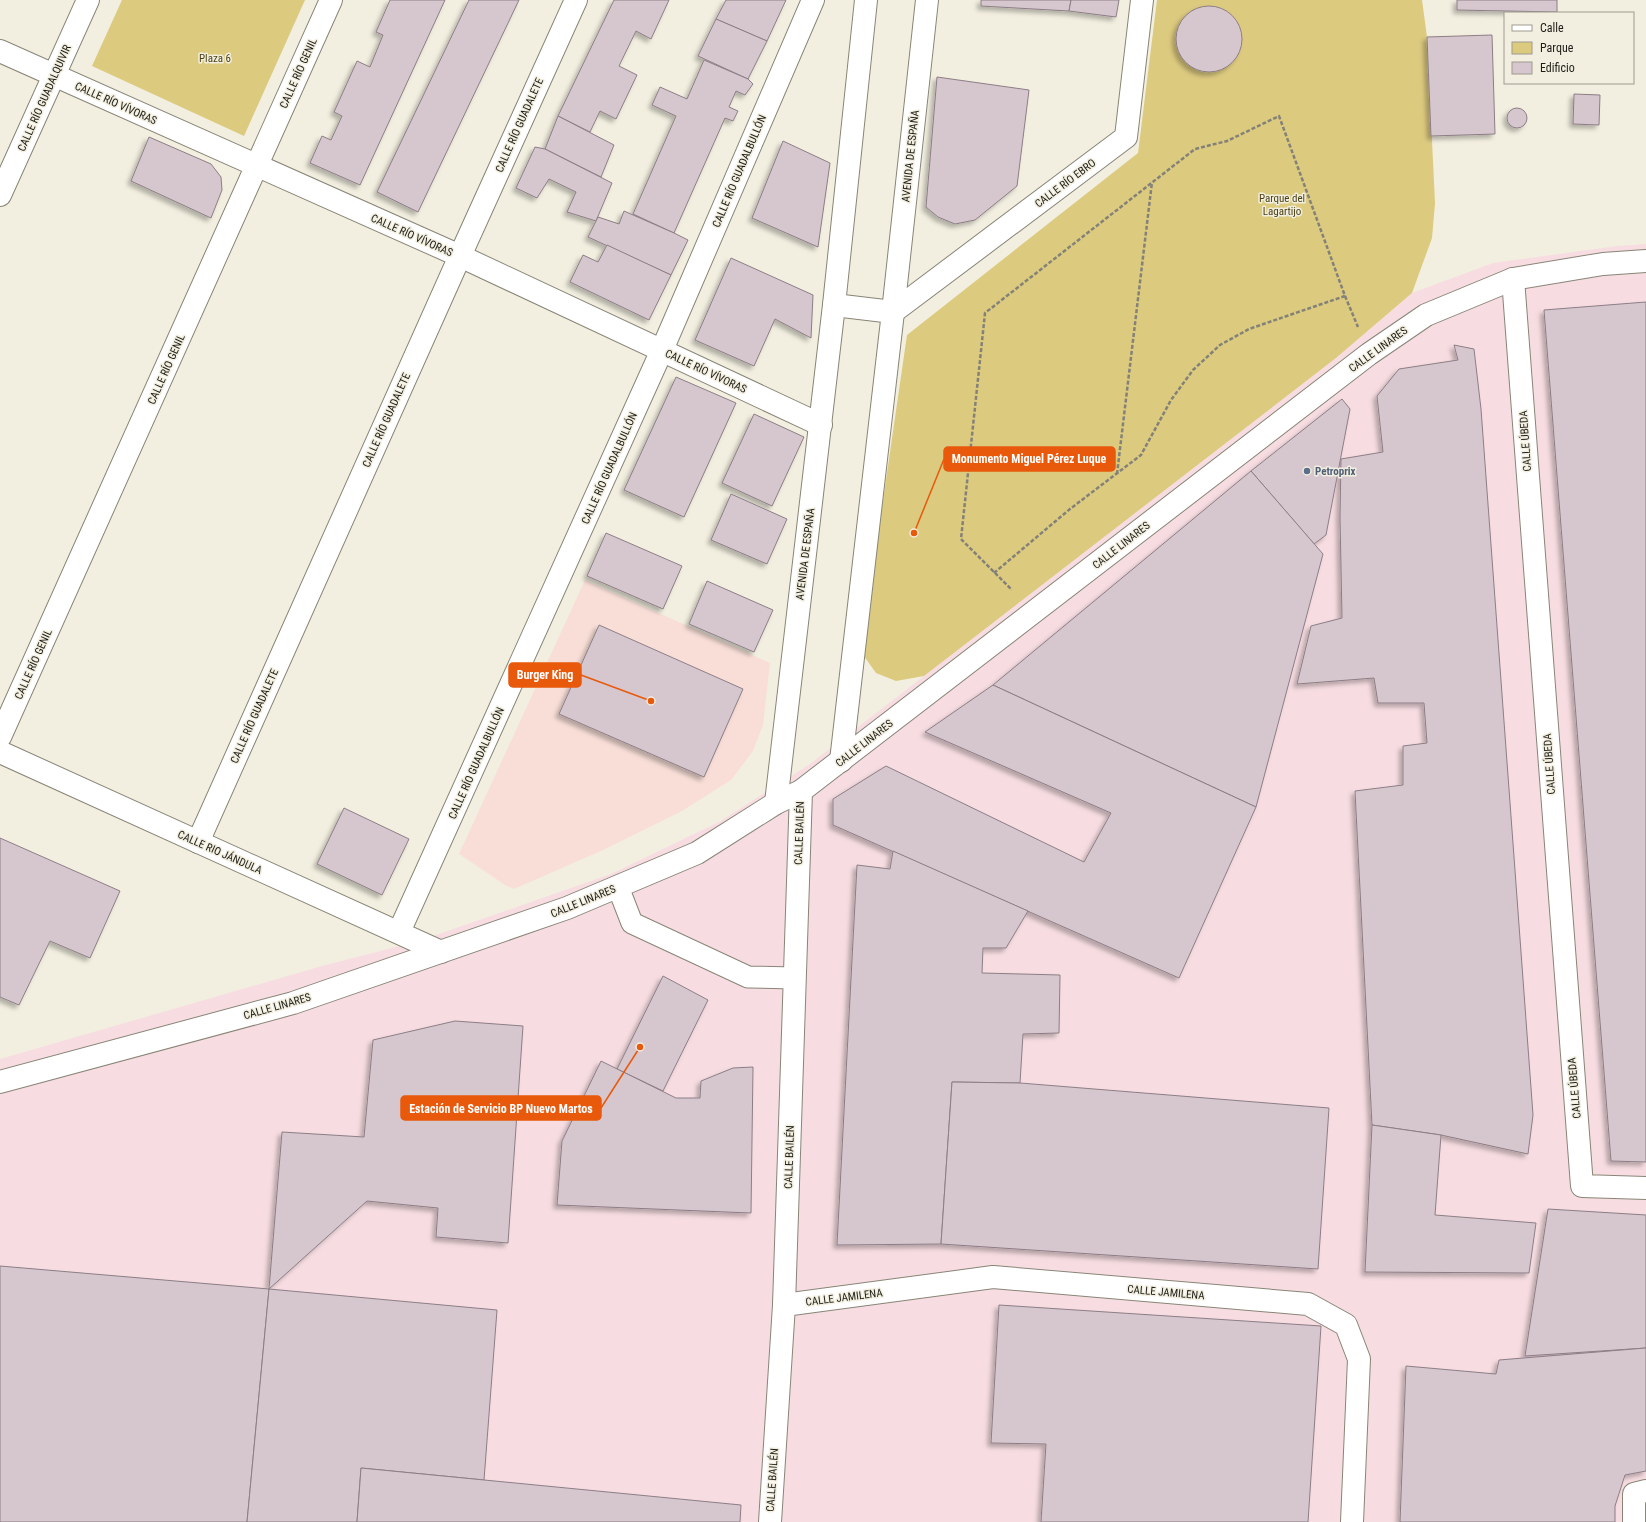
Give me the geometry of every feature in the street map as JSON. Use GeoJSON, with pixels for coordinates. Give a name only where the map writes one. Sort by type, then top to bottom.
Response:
{"type":"FeatureCollection","features":[{"type":"Feature","properties":{"kind":"street","name":"CALLE RÍO GUADALQUIVIR"},"geometry":{"type":"LineString","coordinates":[[0,195],[88,0]]}},
{"type":"Feature","properties":{"kind":"street","name":"CALLE RÍO GENIL"},"geometry":{"type":"LineString","coordinates":[[0,737],[331,0]]}},
{"type":"Feature","properties":{"kind":"street","name":"CALLE RÍO GUADALETE"},"geometry":{"type":"LineString","coordinates":[[198,842],[576,0]]}},
{"type":"Feature","properties":{"kind":"street","name":"CALLE RÍO GUADALBULLÓN"},"geometry":{"type":"LineString","coordinates":[[399,932],[662,350],[813,0]]}},
{"type":"Feature","properties":{"kind":"street","name":"AVENIDA DE ESPAÑA"},"geometry":{"type":"LineString","coordinates":[[776,803],[821,425],[866,0]]}},
{"type":"Feature","properties":{"kind":"street","name":"AVENIDA DE ESPAÑA"},"geometry":{"type":"LineString","coordinates":[[841,761],[893,312],[927,0]]}},
{"type":"Feature","properties":{"kind":"street","name":"CALLE RÍO EBRO"},"geometry":{"type":"LineString","coordinates":[[893,312],[1126,137],[1142,0]]}},
{"type":"Feature","properties":{"kind":"street","name":"CALLE RÍO VÍVORAS"},"geometry":{"type":"LineString","coordinates":[[0,51],[460,256],[821,425]]}},
{"type":"Feature","properties":{"kind":"street","name":"CALLE LINARES"},"geometry":{"type":"LineString","coordinates":[[0,1082],[292,1003],[567,908],[697,853],[776,803],[801,791],[1368,354],[1426,315],[1513,279],[1603,264],[1646,261]]}},
{"type":"Feature","properties":{"kind":"street","name":"CALLE ÚBEDA"},"geometry":{"type":"LineString","coordinates":[[1513,279],[1582,1186],[1646,1188]]}},
{"type":"Feature","properties":{"kind":"street"},"geometry":{"type":"LineString","coordinates":[[834,305],[893,312]]}},
{"type":"Feature","properties":{"kind":"street","name":"CALLE RIO JÁNDULA"},"geometry":{"type":"LineString","coordinates":[[0,752],[441,952]]}},
{"type":"Feature","properties":{"kind":"street","name":"CALLE BAILÉN"},"geometry":{"type":"LineString","coordinates":[[770,1522],[784,1304],[801,791]]}},
{"type":"Feature","properties":{"kind":"street","name":"CALLE JAMILENA"},"geometry":{"type":"LineString","coordinates":[[784,1304],[993,1277],[1308,1304],[1346,1325],[1359,1359],[1352,1522]]}},
{"type":"Feature","properties":{"kind":"street"},"geometry":{"type":"LineString","coordinates":[[1634,1522],[1640,1492]]}},
{"type":"Feature","properties":{"kind":"lane"},"geometry":{"type":"LineString","coordinates":[[618,887],[632,923],[748,976],[794,978]]}},
{"type":"Feature","properties":{"kind":"path"},"geometry":{"type":"LineString","coordinates":[[994,572],[1070,509],[1141,456],[1171,400],[1193,370],[1220,345],[1249,329],[1345,296],[1279,116],[1227,141],[1195,149],[985,313],[961,539],[994,572],[1022,600],[1032,613]]}},
{"type":"Feature","properties":{"kind":"path"},"geometry":{"type":"LineString","coordinates":[[1117,474],[1152,182]]}},
{"type":"Feature","properties":{"kind":"shaded area"},"geometry":{"type":"Polygon","coordinates":[[[1646,244],[1646,1522],[0,1522],[0,1059],[322,966],[419,941],[611,874],[719,822],[810,764],[1336,358],[1412,293],[1493,263],[1617,246],[1646,244]]]}},
{"type":"Feature","properties":{"kind":"shaded area"},"geometry":{"type":"Polygon","coordinates":[[[585,580],[770,663],[763,725],[753,751],[731,780],[682,811],[603,850],[514,889],[505,885],[459,854],[585,580]]]}},
{"type":"Feature","properties":{"kind":"green space","name":"Plaza 6"},"geometry":{"type":"Polygon","coordinates":[[[122,0],[305,0],[244,136],[92,66],[122,0]]]}},
{"type":"Feature","properties":{"kind":"green space","name":"Parque del Lagartijo"},"geometry":{"type":"Polygon","coordinates":[[[1157,0],[1422,0],[1427,37],[1435,203],[1432,238],[1412,293],[1336,358],[924,676],[896,681],[876,673],[861,652],[907,335],[1138,153],[1157,0]]]}},
{"type":"Feature","properties":{"kind":"building"},"geometry":{"type":"Polygon","coordinates":[[[390,0],[445,0],[360,185],[310,163],[322,136],[331,140],[342,116],[334,112],[357,61],[370,67],[383,35],[376,32],[390,0]]]}},
{"type":"Feature","properties":{"kind":"building"},"geometry":{"type":"Polygon","coordinates":[[[469,0],[519,0],[418,212],[377,192],[469,0]]]}},
{"type":"Feature","properties":{"kind":"building"},"geometry":{"type":"Polygon","coordinates":[[[614,0],[669,0],[651,39],[636,31],[619,66],[637,75],[616,119],[600,111],[590,132],[558,116],[614,0]]]}},
{"type":"Feature","properties":{"kind":"building"},"geometry":{"type":"Polygon","coordinates":[[[726,0],[786,0],[767,41],[716,19],[726,0]]]}},
{"type":"Feature","properties":{"kind":"building"},"geometry":{"type":"Polygon","coordinates":[[[981,0],[1071,0],[1069,11],[981,6],[981,0]]]}},
{"type":"Feature","properties":{"kind":"building"},"geometry":{"type":"Polygon","coordinates":[[[1071,0],[1119,0],[1116,17],[1069,11],[1071,0]]]}},
{"type":"Feature","properties":{"kind":"building"},"geometry":{"type":"Polygon","coordinates":[[[1457,0],[1557,0],[1557,12],[1457,10],[1457,0]]]}},
{"type":"Feature","properties":{"kind":"building"},"geometry":{"type":"Polygon","coordinates":[[[1209,6],[1222,9],[1232,16],[1239,26],[1242,39],[1239,52],[1232,62],[1222,69],[1209,72],[1196,69],[1186,62],[1179,52],[1176,39],[1179,26],[1186,16],[1196,9],[1209,6]]]}},
{"type":"Feature","properties":{"kind":"building"},"geometry":{"type":"Polygon","coordinates":[[[716,19],[767,41],[748,79],[698,56],[716,19]]]}},
{"type":"Feature","properties":{"kind":"building"},"geometry":{"type":"Polygon","coordinates":[[[1492,35],[1495,134],[1431,136],[1427,37],[1492,35]]]}},
{"type":"Feature","properties":{"kind":"building"},"geometry":{"type":"Polygon","coordinates":[[[704,60],[748,79],[753,84],[745,95],[736,91],[729,107],[738,111],[733,121],[725,118],[674,233],[633,214],[676,116],[652,105],[660,87],[687,99],[704,60]]]}},
{"type":"Feature","properties":{"kind":"building"},"geometry":{"type":"Polygon","coordinates":[[[937,77],[1029,90],[1017,186],[975,220],[955,224],[938,217],[926,207],[937,77]]]}},
{"type":"Feature","properties":{"kind":"building"},"geometry":{"type":"Polygon","coordinates":[[[1574,94],[1600,95],[1599,125],[1573,124],[1574,94]]]}},
{"type":"Feature","properties":{"kind":"building"},"geometry":{"type":"Polygon","coordinates":[[[1513,108],[1521,108],[1527,114],[1527,122],[1521,128],[1513,128],[1507,122],[1507,114],[1513,108]]]}},
{"type":"Feature","properties":{"kind":"building"},"geometry":{"type":"Polygon","coordinates":[[[558,116],[614,145],[601,177],[545,149],[558,116]]]}},
{"type":"Feature","properties":{"kind":"building"},"geometry":{"type":"Polygon","coordinates":[[[149,137],[211,164],[221,177],[222,190],[211,218],[131,181],[149,137]]]}},
{"type":"Feature","properties":{"kind":"building"},"geometry":{"type":"Polygon","coordinates":[[[783,141],[830,163],[818,247],[752,218],[783,141]]]}},
{"type":"Feature","properties":{"kind":"building"},"geometry":{"type":"Polygon","coordinates":[[[535,147],[545,149],[612,183],[596,221],[567,212],[576,192],[549,179],[537,198],[516,188],[535,147]]]}},
{"type":"Feature","properties":{"kind":"building"},"geometry":{"type":"Polygon","coordinates":[[[624,211],[688,240],[671,275],[588,237],[598,217],[619,224],[624,211]]]}},
{"type":"Feature","properties":{"kind":"building"},"geometry":{"type":"Polygon","coordinates":[[[607,245],[671,275],[649,320],[570,282],[583,255],[598,262],[607,245]]]}},
{"type":"Feature","properties":{"kind":"building"},"geometry":{"type":"Polygon","coordinates":[[[731,258],[813,295],[811,338],[775,319],[754,366],[695,340],[731,258]]]}},
{"type":"Feature","properties":{"kind":"building"},"geometry":{"type":"Polygon","coordinates":[[[1646,302],[1646,1162],[1611,1161],[1544,310],[1646,302]]]}},
{"type":"Feature","properties":{"kind":"building"},"geometry":{"type":"Polygon","coordinates":[[[1454,345],[1474,349],[1481,409],[1533,1115],[1528,1154],[1441,1135],[1372,1125],[1355,791],[1403,785],[1403,746],[1427,743],[1424,703],[1378,703],[1374,678],[1297,684],[1311,626],[1342,618],[1340,517],[1341,459],[1383,452],[1377,396],[1399,369],[1458,360],[1454,345]]]}},
{"type":"Feature","properties":{"kind":"building"},"geometry":{"type":"Polygon","coordinates":[[[676,377],[736,403],[684,517],[624,490],[676,377]]]}},
{"type":"Feature","properties":{"kind":"building"},"geometry":{"type":"Polygon","coordinates":[[[1342,399],[1350,409],[1326,535],[1314,544],[1251,471],[1342,399]]]}},
{"type":"Feature","properties":{"kind":"building"},"geometry":{"type":"Polygon","coordinates":[[[754,414],[804,437],[772,506],[722,483],[754,414]]]}},
{"type":"Feature","properties":{"kind":"building"},"geometry":{"type":"Polygon","coordinates":[[[1251,471],[1323,554],[1256,807],[993,685],[1251,471]]]}},
{"type":"Feature","properties":{"kind":"building"},"geometry":{"type":"Polygon","coordinates":[[[731,494],[787,519],[767,564],[711,540],[731,494]]]}},
{"type":"Feature","properties":{"kind":"building"},"geometry":{"type":"Polygon","coordinates":[[[606,533],[682,566],[663,609],[587,576],[606,533]]]}},
{"type":"Feature","properties":{"kind":"building"},"geometry":{"type":"Polygon","coordinates":[[[707,581],[773,610],[754,652],[689,624],[707,581]]]}},
{"type":"Feature","properties":{"kind":"building"},"geometry":{"type":"Polygon","coordinates":[[[599,625],[743,689],[704,777],[559,714],[599,625]]]}},
{"type":"Feature","properties":{"kind":"building"},"geometry":{"type":"Polygon","coordinates":[[[993,685],[1256,807],[1179,978],[833,825],[833,799],[886,766],[1084,862],[1111,813],[925,732],[993,685]]]}},
{"type":"Feature","properties":{"kind":"building"},"geometry":{"type":"Polygon","coordinates":[[[344,808],[409,839],[382,895],[317,864],[344,808]]]}},
{"type":"Feature","properties":{"kind":"building"},"geometry":{"type":"Polygon","coordinates":[[[0,838],[120,891],[90,958],[50,941],[19,1005],[0,997],[0,838]]]}},
{"type":"Feature","properties":{"kind":"building"},"geometry":{"type":"Polygon","coordinates":[[[893,851],[1028,911],[1006,948],[983,948],[982,973],[1060,975],[1059,1033],[1023,1034],[1020,1083],[952,1082],[941,1244],[837,1245],[857,865],[890,869],[893,851]]]}},
{"type":"Feature","properties":{"kind":"building"},"geometry":{"type":"Polygon","coordinates":[[[663,976],[708,1000],[663,1091],[617,1069],[663,976]]]}},
{"type":"Feature","properties":{"kind":"building"},"geometry":{"type":"Polygon","coordinates":[[[455,1021],[523,1026],[508,1243],[436,1237],[438,1208],[367,1201],[269,1289],[282,1132],[364,1137],[373,1040],[455,1021]]]}},
{"type":"Feature","properties":{"kind":"building"},"geometry":{"type":"Polygon","coordinates":[[[601,1061],[676,1098],[700,1098],[701,1081],[733,1068],[753,1067],[751,1213],[557,1205],[562,1141],[601,1061]]]}},
{"type":"Feature","properties":{"kind":"building"},"geometry":{"type":"Polygon","coordinates":[[[952,1082],[1020,1083],[1329,1108],[1318,1269],[941,1244],[952,1082]]]}},
{"type":"Feature","properties":{"kind":"building"},"geometry":{"type":"Polygon","coordinates":[[[1372,1125],[1441,1135],[1435,1215],[1536,1223],[1529,1273],[1365,1272],[1372,1125]]]}},
{"type":"Feature","properties":{"kind":"building"},"geometry":{"type":"Polygon","coordinates":[[[1548,1209],[1646,1215],[1646,1348],[1525,1356],[1548,1209]]]}},
{"type":"Feature","properties":{"kind":"building"},"geometry":{"type":"Polygon","coordinates":[[[0,1266],[269,1289],[247,1522],[0,1522],[0,1266]]]}},
{"type":"Feature","properties":{"kind":"building"},"geometry":{"type":"Polygon","coordinates":[[[269,1289],[497,1310],[484,1480],[361,1468],[357,1522],[247,1522],[269,1289]]]}},
{"type":"Feature","properties":{"kind":"building"},"geometry":{"type":"Polygon","coordinates":[[[999,1305],[1321,1326],[1308,1522],[1041,1522],[1046,1444],[991,1443],[999,1305]]]}},
{"type":"Feature","properties":{"kind":"building"},"geometry":{"type":"Polygon","coordinates":[[[1646,1348],[1646,1471],[1625,1475],[1615,1506],[1615,1522],[1400,1522],[1406,1366],[1496,1374],[1499,1360],[1646,1348]]]}},
{"type":"Feature","properties":{"kind":"building"},"geometry":{"type":"Polygon","coordinates":[[[361,1468],[741,1505],[740,1522],[357,1522],[361,1468]]]}},
{"type":"Feature","properties":{"kind":"place","name":"Petroprix"},"geometry":{"type":"Point","coordinates":[1307,471]}},
{"type":"Feature","properties":{"kind":"place","name":"Monumento Miguel Pérez Luque"},"geometry":{"type":"Point","coordinates":[914,533]}},
{"type":"Feature","properties":{"kind":"place","name":"Burger King"},"geometry":{"type":"Point","coordinates":[651,701]}},
{"type":"Feature","properties":{"kind":"place","name":"Estación de Servicio BP Nuevo Martos"},"geometry":{"type":"Point","coordinates":[640,1047]}}]}
